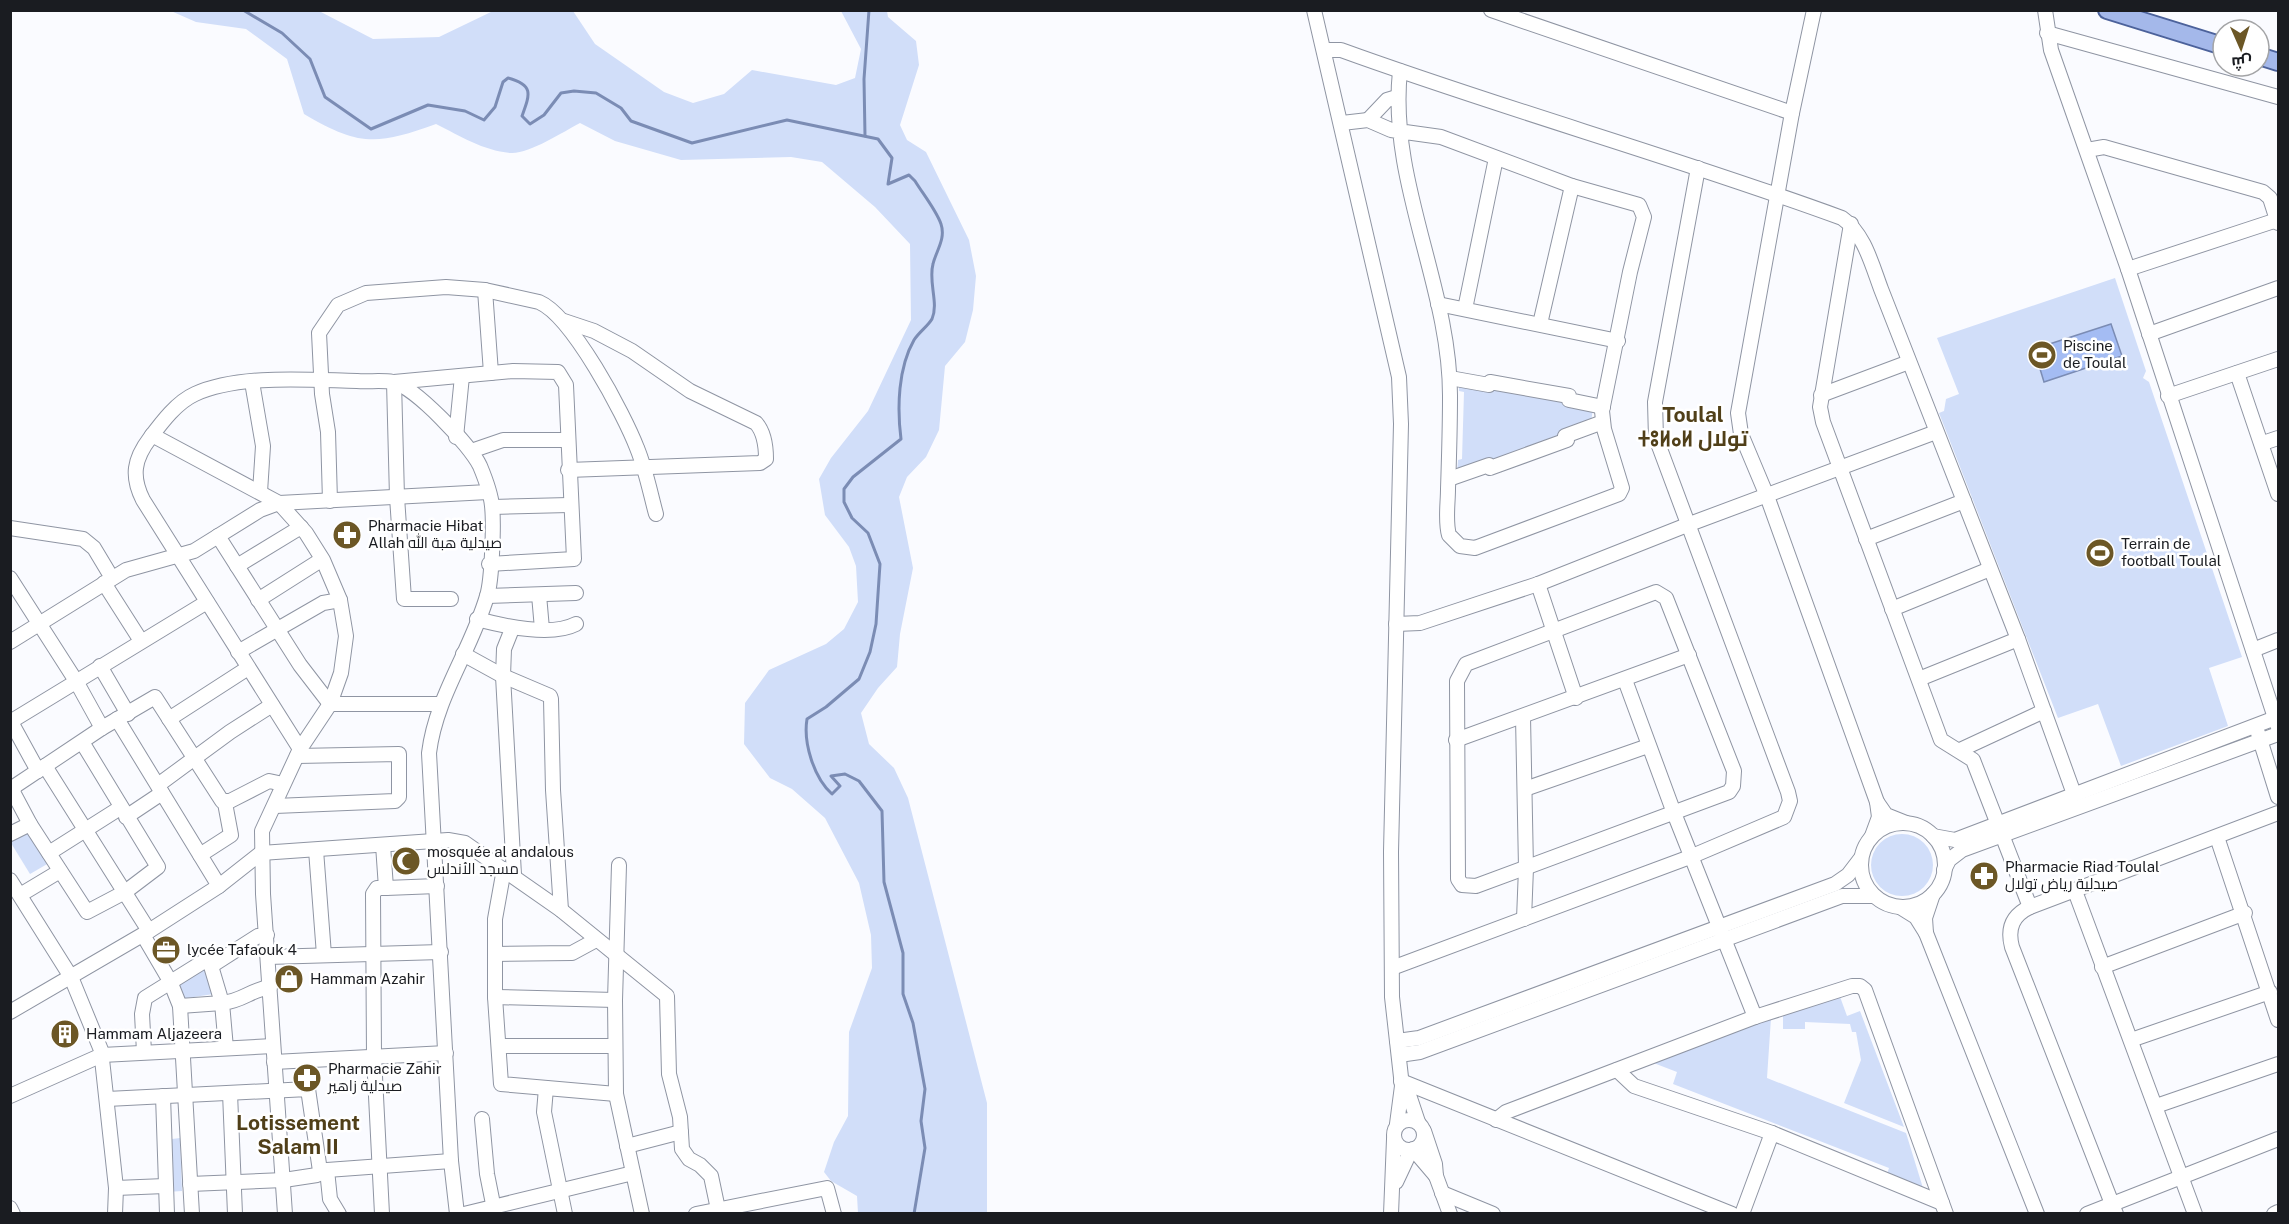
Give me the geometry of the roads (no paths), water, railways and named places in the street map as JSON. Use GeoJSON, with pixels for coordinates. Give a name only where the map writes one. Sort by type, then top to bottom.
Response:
{"type":"FeatureCollection","features":[{"type":"Feature","properties":{"kind":"main road"},"geometry":{"type":"LineString","coordinates":[[2107,10],[2211,42]]}},
{"type":"Feature","properties":{"kind":"street"},"geometry":{"type":"LineString","coordinates":[[1491,10],[1792,113]]}},
{"type":"Feature","properties":{"kind":"street"},"geometry":{"type":"LineString","coordinates":[[1814,10],[1792,113],[1738,413],[1741,434],[1767,496],[1877,802],[1886,815],[1933,836],[1955,840],[1998,830],[2278,734]]}},
{"type":"Feature","properties":{"kind":"street"},"geometry":{"type":"LineString","coordinates":[[1900,907],[1923,902],[1941,883],[1949,860],[1998,830],[2074,794],[2255,726],[2278,721],[2168,396],[2128,269],[2068,100],[2047,33],[2044,10]]}},
{"type":"Feature","properties":{"kind":"street"},"geometry":{"type":"LineString","coordinates":[[1318,14],[1399,377],[1401,424],[1392,968],[1402,1084],[1394,1139],[1394,1187],[1391,1214]]}},
{"type":"Feature","properties":{"kind":"street"},"geometry":{"type":"LineString","coordinates":[[2047,33],[2278,97]]}},
{"type":"Feature","properties":{"kind":"street"},"geometry":{"type":"LineString","coordinates":[[1325,50],[1341,50],[1777,194],[1842,218],[1851,224],[1867,252],[2018,639],[2074,794]]}},
{"type":"Feature","properties":{"kind":"street"},"geometry":{"type":"LineString","coordinates":[[1342,123],[1368,120],[1401,132],[1441,137],[1572,186],[1639,205],[1644,217],[1630,272],[1603,407],[1603,422],[1621,492],[1478,547],[1460,546],[1449,535],[1450,378],[1438,304],[1414,201],[1401,132],[1397,97],[1400,71]]}},
{"type":"Feature","properties":{"kind":"street"},"geometry":{"type":"LineString","coordinates":[[1368,120],[1387,100],[1397,97]]}},
{"type":"Feature","properties":{"kind":"street"},"geometry":{"type":"LineString","coordinates":[[2087,150],[2104,147],[2263,192],[2270,198],[2278,221],[2128,269]]}},
{"type":"Feature","properties":{"kind":"street"},"geometry":{"type":"LineString","coordinates":[[1465,309],[1496,158]]}},
{"type":"Feature","properties":{"kind":"street"},"geometry":{"type":"LineString","coordinates":[[1392,968],[1690,857],[1784,817],[1790,801],[1687,525],[1654,426],[1655,402],[1698,168]]}},
{"type":"Feature","properties":{"kind":"street"},"geometry":{"type":"LineString","coordinates":[[1540,324],[1572,186]]}},
{"type":"Feature","properties":{"kind":"street"},"geometry":{"type":"LineString","coordinates":[[1851,224],[1821,395],[1820,407],[1823,422],[1941,740],[1960,750],[1972,760],[2030,907]]}},
{"type":"Feature","properties":{"kind":"street"},"geometry":{"type":"LineString","coordinates":[[330,501],[328,432],[321,380],[320,328],[344,300],[366,293],[446,287],[485,290],[539,302],[549,306],[564,321],[625,420],[644,466],[656,514]]}},
{"type":"Feature","properties":{"kind":"street"},"geometry":{"type":"LineString","coordinates":[[2149,333],[2278,288]]}},
{"type":"Feature","properties":{"kind":"street"},"geometry":{"type":"LineString","coordinates":[[485,290],[491,373]]}},
{"type":"Feature","properties":{"kind":"street"},"geometry":{"type":"LineString","coordinates":[[1438,304],[1618,341]]}},
{"type":"Feature","properties":{"kind":"street"},"geometry":{"type":"LineString","coordinates":[[564,321],[594,332],[632,351],[690,391],[756,423],[762,433],[766,451],[765,459],[760,463],[568,470]]}},
{"type":"Feature","properties":{"kind":"street"},"geometry":{"type":"LineString","coordinates":[[2168,396],[2278,359]]}},
{"type":"Feature","properties":{"kind":"street"},"geometry":{"type":"LineString","coordinates":[[1821,395],[1909,362]]}},
{"type":"Feature","properties":{"kind":"street"},"geometry":{"type":"LineString","coordinates":[[298,753],[272,705],[144,500],[136,480],[137,458],[152,435],[179,405],[193,395],[211,388],[252,382],[321,380],[394,382],[513,371],[558,372],[566,386],[569,505],[574,559],[489,564]]}},
{"type":"Feature","properties":{"kind":"street"},"geometry":{"type":"LineString","coordinates":[[2237,373],[2263,443],[2278,494]]}},
{"type":"Feature","properties":{"kind":"street"},"geometry":{"type":"LineString","coordinates":[[456,437],[462,376]]}},
{"type":"Feature","properties":{"kind":"street"},"geometry":{"type":"LineString","coordinates":[[1450,378],[1489,385],[1490,382],[1569,396],[1569,400],[1603,407]]}},
{"type":"Feature","properties":{"kind":"street"},"geometry":{"type":"LineString","coordinates":[[252,382],[263,446],[260,492]]}},
{"type":"Feature","properties":{"kind":"street"},"geometry":{"type":"LineString","coordinates":[[394,382],[422,399],[471,451],[480,466],[488,492],[490,491],[493,507],[487,596],[440,704],[432,728],[429,753],[451,1161],[457,1214]]}},
{"type":"Feature","properties":{"kind":"street"},"geometry":{"type":"LineString","coordinates":[[394,382],[397,497],[404,599],[451,599]]}},
{"type":"Feature","properties":{"kind":"street"},"geometry":{"type":"LineString","coordinates":[[1449,479],[1488,465],[1490,468],[1566,440],[1565,436],[1603,422]]}},
{"type":"Feature","properties":{"kind":"street"},"geometry":{"type":"LineString","coordinates":[[1396,624],[1420,623],[1538,584],[1687,525],[1936,432]]}},
{"type":"Feature","properties":{"kind":"street"},"geometry":{"type":"LineString","coordinates":[[152,435],[279,503],[302,527],[340,600],[346,636],[341,673],[330,704],[298,753],[262,831],[261,853],[285,1214]]}},
{"type":"Feature","properties":{"kind":"street"},"geometry":{"type":"LineString","coordinates":[[2263,443],[2278,438]]}},
{"type":"Feature","properties":{"kind":"street"},"geometry":{"type":"LineString","coordinates":[[471,451],[503,440],[567,440]]}},
{"type":"Feature","properties":{"kind":"street"},"geometry":{"type":"LineString","coordinates":[[10,642],[108,580],[156,560],[179,557],[260,510],[279,503],[488,492]]}},
{"type":"Feature","properties":{"kind":"street"},"geometry":{"type":"LineString","coordinates":[[1866,539],[1964,501]]}},
{"type":"Feature","properties":{"kind":"street"},"geometry":{"type":"LineString","coordinates":[[493,507],[569,505]]}},
{"type":"Feature","properties":{"kind":"street"},"geometry":{"type":"LineString","coordinates":[[237,566],[302,527]]}},
{"type":"Feature","properties":{"kind":"street"},"geometry":{"type":"LineString","coordinates":[[10,528],[83,539],[94,548],[108,580],[141,641]]}},
{"type":"Feature","properties":{"kind":"street"},"geometry":{"type":"LineString","coordinates":[[218,536],[258,600],[330,704]]}},
{"type":"Feature","properties":{"kind":"street"},"geometry":{"type":"LineString","coordinates":[[258,600],[321,560]]}},
{"type":"Feature","properties":{"kind":"street"},"geometry":{"type":"LineString","coordinates":[[1892,609],[1990,569]]}},
{"type":"Feature","properties":{"kind":"street"},"geometry":{"type":"LineString","coordinates":[[10,578],[76,681],[102,728]]}},
{"type":"Feature","properties":{"kind":"street"},"geometry":{"type":"LineString","coordinates":[[1538,584],[1576,699]]}},
{"type":"Feature","properties":{"kind":"street"},"geometry":{"type":"LineString","coordinates":[[1656,592],[1666,598],[1735,779],[1729,792],[1526,868],[1476,886],[1467,887],[1458,879],[1457,681],[1466,664],[1554,631],[1656,592]]}},
{"type":"Feature","properties":{"kind":"street"},"geometry":{"type":"LineString","coordinates":[[487,596],[576,593]]}},
{"type":"Feature","properties":{"kind":"street"},"geometry":{"type":"LineString","coordinates":[[539,595],[542,629]]}},
{"type":"Feature","properties":{"kind":"street"},"geometry":{"type":"LineString","coordinates":[[238,652],[323,603],[340,600]]}},
{"type":"Feature","properties":{"kind":"street"},"geometry":{"type":"LineString","coordinates":[[192,1214],[187,1095],[180,1006],[170,981],[125,892],[11,721],[207,602]]}},
{"type":"Feature","properties":{"kind":"street"},"geometry":{"type":"LineString","coordinates":[[477,619],[512,629],[542,629],[576,624]]}},
{"type":"Feature","properties":{"kind":"street"},"geometry":{"type":"LineString","coordinates":[[512,629],[504,649],[503,676],[509,872],[495,919],[495,998],[503,1085],[616,1094]]}},
{"type":"Feature","properties":{"kind":"street"},"geometry":{"type":"LineString","coordinates":[[1919,679],[2018,639]]}},
{"type":"Feature","properties":{"kind":"street"},"geometry":{"type":"LineString","coordinates":[[2253,650],[2278,639]]}},
{"type":"Feature","properties":{"kind":"street"},"geometry":{"type":"LineString","coordinates":[[463,654],[503,676],[550,696],[553,790],[561,910]]}},
{"type":"Feature","properties":{"kind":"street"},"geometry":{"type":"LineString","coordinates":[[1456,740],[1576,699],[1689,655]]}},
{"type":"Feature","properties":{"kind":"street"},"geometry":{"type":"LineString","coordinates":[[100,666],[160,789],[219,886]]}},
{"type":"Feature","properties":{"kind":"street"},"geometry":{"type":"LineString","coordinates":[[169,719],[248,668]]}},
{"type":"Feature","properties":{"kind":"street"},"geometry":{"type":"LineString","coordinates":[[1625,680],[1690,857],[1755,1017]]}},
{"type":"Feature","properties":{"kind":"street"},"geometry":{"type":"LineString","coordinates":[[82,742],[158,867],[125,892],[87,912],[30,824],[13,792],[15,786],[102,728],[155,697],[225,803],[231,835],[200,855]]}},
{"type":"Feature","properties":{"kind":"street"},"geometry":{"type":"LineString","coordinates":[[330,704],[440,704]]}},
{"type":"Feature","properties":{"kind":"street"},"geometry":{"type":"LineString","coordinates":[[49,853],[160,789],[195,759],[272,705]]}},
{"type":"Feature","properties":{"kind":"street"},"geometry":{"type":"LineString","coordinates":[[1960,750],[2044,711]]}},
{"type":"Feature","properties":{"kind":"street"},"geometry":{"type":"LineString","coordinates":[[1524,717],[1526,868],[1524,919]]}},
{"type":"Feature","properties":{"kind":"street"},"geometry":{"type":"LineString","coordinates":[[2255,726],[2278,797]]}},
{"type":"Feature","properties":{"kind":"street"},"geometry":{"type":"LineString","coordinates":[[1525,789],[1648,746]]}},
{"type":"Feature","properties":{"kind":"street"},"geometry":{"type":"LineString","coordinates":[[275,806],[395,801],[399,797],[399,754],[298,753]]}},
{"type":"Feature","properties":{"kind":"street"},"geometry":{"type":"LineString","coordinates":[[225,803],[269,781],[283,784]]}},
{"type":"Feature","properties":{"kind":"street"},"geometry":{"type":"LineString","coordinates":[[1722,933],[1835,884],[1848,875],[1861,858],[1878,825],[1877,802]]}},
{"type":"Feature","properties":{"kind":"street"},"geometry":{"type":"LineString","coordinates":[[2114,1209],[2012,947],[2012,922],[2017,914],[2030,907],[2278,813]]}},
{"type":"Feature","properties":{"kind":"street"},"geometry":{"type":"LineString","coordinates":[[10,834],[30,824]]}},
{"type":"Feature","properties":{"kind":"street"},"geometry":{"type":"LineString","coordinates":[[1871,838],[1888,826],[1908,824]]}},
{"type":"Feature","properties":{"kind":"street"},"geometry":{"type":"LineString","coordinates":[[1933,836],[1942,852],[1944,870]]}},
{"type":"Feature","properties":{"kind":"street"},"geometry":{"type":"LineString","coordinates":[[2217,837],[2278,1020]]}},
{"type":"Feature","properties":{"kind":"street"},"geometry":{"type":"LineString","coordinates":[[10,1012],[146,933],[219,886],[261,853],[448,840],[465,843],[561,910],[667,996],[669,1074],[684,1155],[711,1176],[719,1211]]}},
{"type":"Feature","properties":{"kind":"street"},"geometry":{"type":"LineString","coordinates":[[383,845],[387,888]]}},
{"type":"Feature","properties":{"kind":"street"},"geometry":{"type":"LineString","coordinates":[[316,850],[324,955]]}},
{"type":"Feature","properties":{"kind":"street"},"geometry":{"type":"LineString","coordinates":[[1861,858],[1863,879],[1874,896],[1916,917],[1926,933],[2037,1214]]}},
{"type":"Feature","properties":{"kind":"street"},"geometry":{"type":"LineString","coordinates":[[619,866],[614,1046],[616,1094],[642,1214]]}},
{"type":"Feature","properties":{"kind":"street"},"geometry":{"type":"LineString","coordinates":[[20,895],[60,871]]}},
{"type":"Feature","properties":{"kind":"street"},"geometry":{"type":"LineString","coordinates":[[10,880],[71,977],[102,1055],[116,1188],[115,1214]]}},
{"type":"Feature","properties":{"kind":"street"},"geometry":{"type":"LineString","coordinates":[[382,1214],[374,1057],[373,894],[377,888],[436,886]]}},
{"type":"Feature","properties":{"kind":"street"},"geometry":{"type":"LineString","coordinates":[[2075,891],[2195,1214]]}},
{"type":"Feature","properties":{"kind":"street"},"geometry":{"type":"LineString","coordinates":[[1926,933],[1925,918],[1933,894]]}},
{"type":"Feature","properties":{"kind":"street"},"geometry":{"type":"LineString","coordinates":[[1398,1048],[1419,1038],[1722,933],[1842,896],[1874,896]]}},
{"type":"Feature","properties":{"kind":"street"},"geometry":{"type":"LineString","coordinates":[[2102,967],[2244,913]]}},
{"type":"Feature","properties":{"kind":"street"},"geometry":{"type":"LineString","coordinates":[[210,966],[258,936],[267,935]]}},
{"type":"Feature","properties":{"kind":"street"},"geometry":{"type":"LineString","coordinates":[[495,954],[572,953],[596,940]]}},
{"type":"Feature","properties":{"kind":"street"},"geometry":{"type":"LineString","coordinates":[[268,957],[441,952]]}},
{"type":"Feature","properties":{"kind":"street"},"geometry":{"type":"LineString","coordinates":[[144,1052],[142,1014],[145,998],[206,960],[222,1003],[226,1048]]}},
{"type":"Feature","properties":{"kind":"street"},"geometry":{"type":"LineString","coordinates":[[1496,1120],[1506,1112],[1755,1017],[1852,986],[1860,986],[1864,990],[1944,1208]]}},
{"type":"Feature","properties":{"kind":"street"},"geometry":{"type":"LineString","coordinates":[[180,1006],[238,1001],[256,989],[270,987]]}},
{"type":"Feature","properties":{"kind":"street"},"geometry":{"type":"LineString","coordinates":[[2131,1040],[2270,992]]}},
{"type":"Feature","properties":{"kind":"street"},"geometry":{"type":"LineString","coordinates":[[495,998],[615,1000]]}},
{"type":"Feature","properties":{"kind":"street"},"geometry":{"type":"LineString","coordinates":[[10,1096],[102,1055],[273,1046]]}},
{"type":"Feature","properties":{"kind":"street"},"geometry":{"type":"LineString","coordinates":[[499,1046],[614,1046]]}},
{"type":"Feature","properties":{"kind":"street"},"geometry":{"type":"LineString","coordinates":[[274,1062],[446,1053]]}},
{"type":"Feature","properties":{"kind":"street"},"geometry":{"type":"LineString","coordinates":[[2156,1106],[2278,1064]]}},
{"type":"Feature","properties":{"kind":"street"},"geometry":{"type":"LineString","coordinates":[[1617,1070],[1634,1086],[1772,1133],[1944,1208]]}},
{"type":"Feature","properties":{"kind":"street"},"geometry":{"type":"LineString","coordinates":[[1402,1084],[1732,1214]]}},
{"type":"Feature","properties":{"kind":"street"},"geometry":{"type":"LineString","coordinates":[[1402,1084],[1408,1092],[1435,1164],[1436,1176],[1450,1214]]}},
{"type":"Feature","properties":{"kind":"street"},"geometry":{"type":"LineString","coordinates":[[546,1088],[544,1112],[565,1214]]}},
{"type":"Feature","properties":{"kind":"street"},"geometry":{"type":"LineString","coordinates":[[107,1099],[308,1089],[330,1198],[339,1214]]}},
{"type":"Feature","properties":{"kind":"street"},"geometry":{"type":"LineString","coordinates":[[230,1093],[235,1214]]}},
{"type":"Feature","properties":{"kind":"street"},"geometry":{"type":"LineString","coordinates":[[164,1096],[167,1214]]}},
{"type":"Feature","properties":{"kind":"street"},"geometry":{"type":"LineString","coordinates":[[482,1119],[495,1211]]}},
{"type":"Feature","properties":{"kind":"street"},"geometry":{"type":"LineString","coordinates":[[1397,1124],[1405,1119],[1421,1127]]}},
{"type":"Feature","properties":{"kind":"street"},"geometry":{"type":"LineString","coordinates":[[1394,1187],[1412,1150],[1423,1140],[1421,1127]]}},
{"type":"Feature","properties":{"kind":"street"},"geometry":{"type":"LineString","coordinates":[[627,1146],[681,1132]]}},
{"type":"Feature","properties":{"kind":"street"},"geometry":{"type":"LineString","coordinates":[[1742,1214],[1772,1133]]}},
{"type":"Feature","properties":{"kind":"street"},"geometry":{"type":"LineString","coordinates":[[1394,1139],[1403,1149],[1412,1150],[1436,1176]]}},
{"type":"Feature","properties":{"kind":"street"},"geometry":{"type":"LineString","coordinates":[[2086,1214],[2114,1209],[2180,1178],[2278,1139]]}},
{"type":"Feature","properties":{"kind":"street"},"geometry":{"type":"LineString","coordinates":[[190,1184],[284,1180],[317,1175],[324,1171],[451,1161]]}},
{"type":"Feature","properties":{"kind":"street"},"geometry":{"type":"LineString","coordinates":[[464,1214],[495,1211],[633,1173]]}},
{"type":"Feature","properties":{"kind":"street"},"geometry":{"type":"LineString","coordinates":[[116,1188],[165,1186]]}},
{"type":"Feature","properties":{"kind":"street"},"geometry":{"type":"LineString","coordinates":[[696,1214],[827,1188],[834,1214]]}},
{"type":"Feature","properties":{"kind":"street"},"geometry":{"type":"LineString","coordinates":[[1442,1193],[1493,1214]]}},
{"type":"Feature","properties":{"kind":"street"},"geometry":{"type":"LineString","coordinates":[[10,1208],[13,1214]]}},
{"type":"Feature","properties":{"kind":"street"},"geometry":{"type":"LineString","coordinates":[[2274,1214],[2278,1212]]}},
{"type":"Feature","properties":{"kind":"water"},"geometry":{"type":"Polygon","coordinates":[[[2111,324],[2122,356],[2044,382],[2034,349],[2111,324]]]}},
{"type":"Feature","properties":{"kind":"waterway"},"geometry":{"type":"LineString","coordinates":[[243,10],[282,33],[310,59],[325,97],[371,129],[428,105],[465,111],[484,120],[495,107],[503,82],[508,78],[522,84],[528,91],[522,116],[530,124],[544,115],[561,93],[574,91],[596,93],[621,108],[631,121],[692,143],[787,120],[878,139],[892,158],[888,184],[909,175],[936,213],[941,224],[942,235],[932,271],[934,313],[930,322],[914,340],[905,363],[899,401],[901,439],[853,477],[844,489],[844,502],[852,518],[868,533],[880,564],[876,624],[870,652],[859,679],[826,707],[807,719],[806,728],[811,760],[820,779],[832,794],[840,786],[831,776],[845,774],[859,781],[882,811],[884,882],[903,953],[903,994],[913,1023],[925,1089],[921,1121],[925,1148],[914,1214]]}},
{"type":"Feature","properties":{"kind":"waterway"},"geometry":{"type":"LineString","coordinates":[[865,136],[864,79],[869,10]]}},
{"type":"Feature","properties":{"kind":"place","name":"Piscine de Toulal"},"geometry":{"type":"Point","coordinates":[2042,355]}},
{"type":"Feature","properties":{"kind":"place","name":"Pharmacie Hibat Allah صيدلية هبة الله"},"geometry":{"type":"Point","coordinates":[347,535]}},
{"type":"Feature","properties":{"kind":"place","name":"Terrain de football Toulal"},"geometry":{"type":"Point","coordinates":[2100,553]}},
{"type":"Feature","properties":{"kind":"place","name":"mosquée al andalous مسجد الأندلس"},"geometry":{"type":"Point","coordinates":[406,861]}},
{"type":"Feature","properties":{"kind":"place","name":"Pharmacie Riad Toulal صيدلية رياض تولال"},"geometry":{"type":"Point","coordinates":[1984,876]}},
{"type":"Feature","properties":{"kind":"place","name":"lycée Tafaouk 4"},"geometry":{"type":"Point","coordinates":[166,950]}},
{"type":"Feature","properties":{"kind":"place","name":"Hammam Azahir"},"geometry":{"type":"Point","coordinates":[289,979]}},
{"type":"Feature","properties":{"kind":"place","name":"Hammam Aljazeera"},"geometry":{"type":"Point","coordinates":[65,1034]}},
{"type":"Feature","properties":{"kind":"place","name":"Pharmacie Zahir صيدلية زاهير"},"geometry":{"type":"Point","coordinates":[307,1078]}},
{"type":"Feature","properties":{"kind":"district","name":"Toulal ⵜⵓⵍⴰⵍ تولال"},"geometry":{"type":"Point","coordinates":[1693,427]}},
{"type":"Feature","properties":{"kind":"district","name":"Lotissement Salam II"},"geometry":{"type":"Point","coordinates":[298,1135]}}]}
